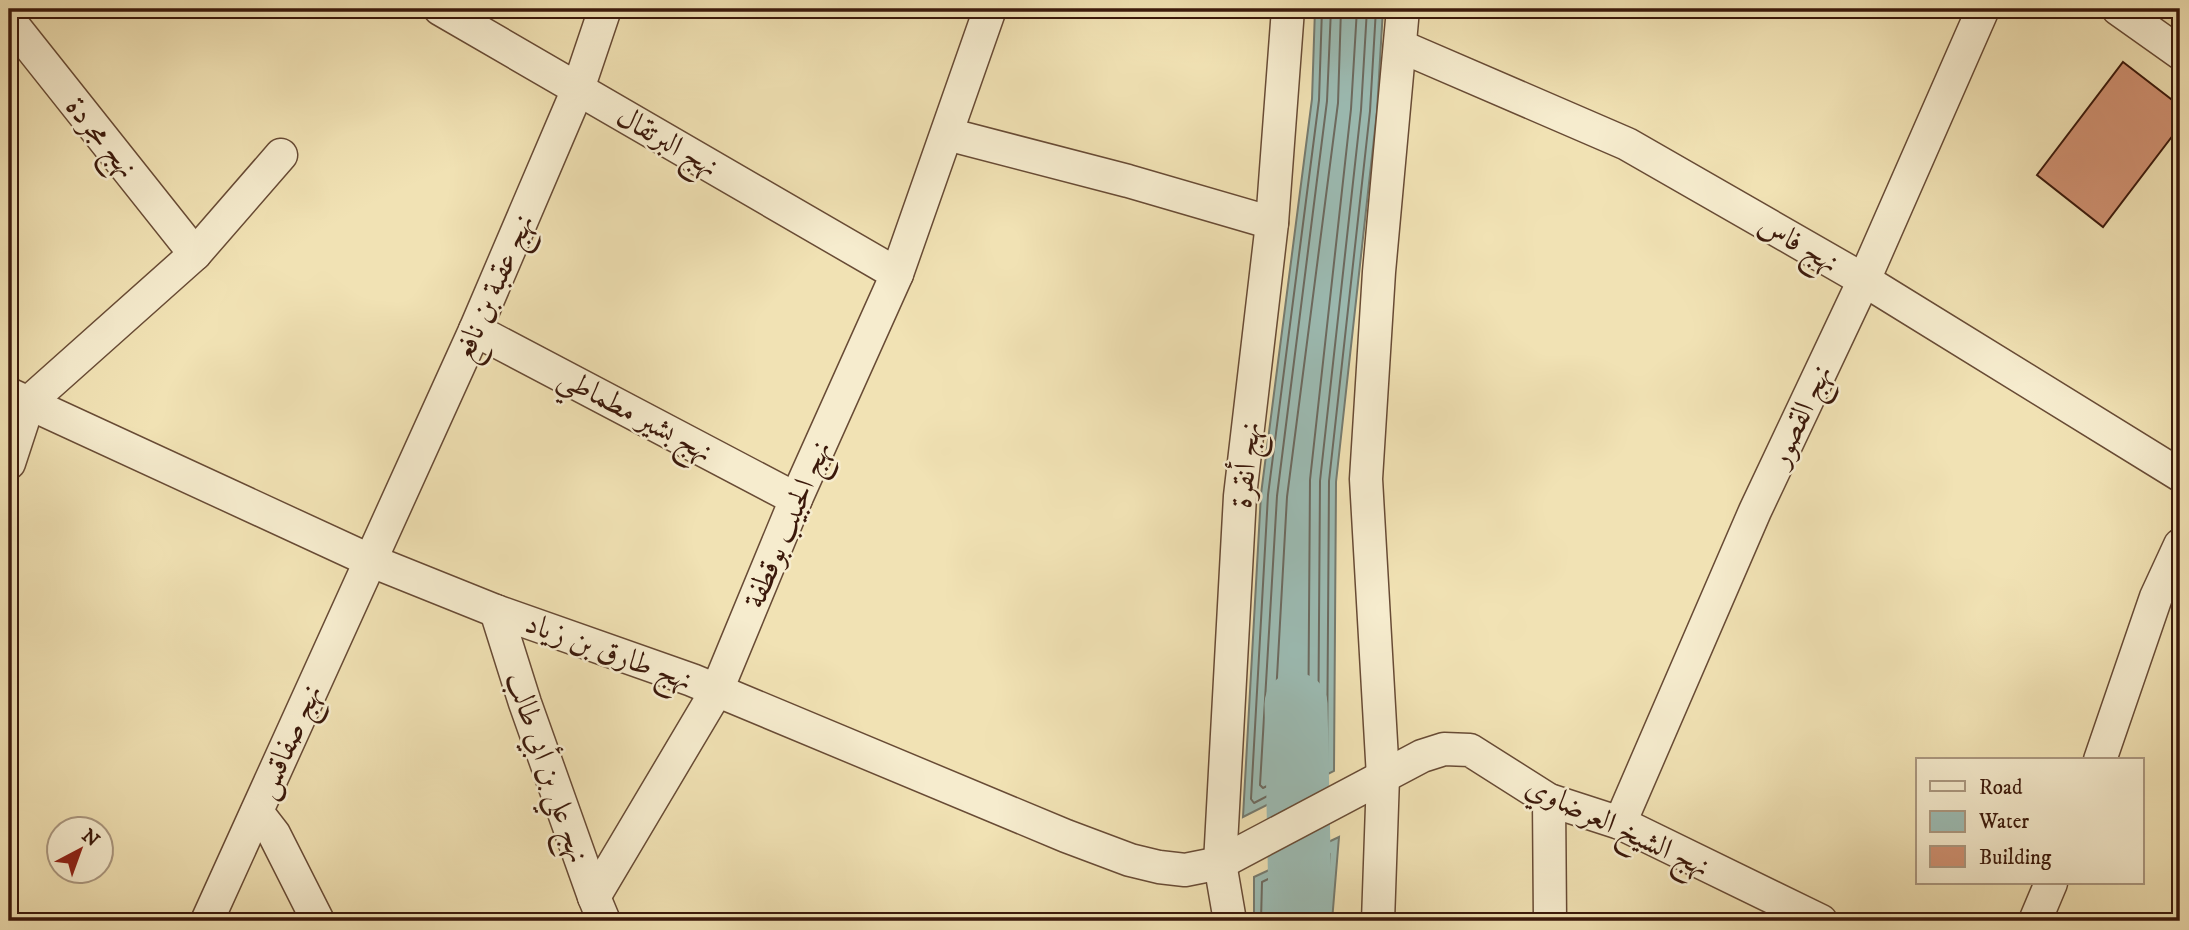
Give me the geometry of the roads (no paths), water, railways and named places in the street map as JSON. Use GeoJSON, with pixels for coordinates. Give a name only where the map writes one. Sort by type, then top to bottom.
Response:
{"type":"FeatureCollection","features":[{"type":"Feature","properties":{"kind":"street","name":"نهج البرتقال"},"geometry":{"type":"LineString","coordinates":[[440,9],[897,274]]}},
{"type":"Feature","properties":{"kind":"street","name":"نهج عقبة بن نافع"},"geometry":{"type":"LineString","coordinates":[[369,560],[475,330],[578,89],[605,9]]}},
{"type":"Feature","properties":{"kind":"street","name":"نهج الحبيب بوقطفة"},"geometry":{"type":"LineString","coordinates":[[599,909],[717,690],[796,499],[897,274],[990,9]]}},
{"type":"Feature","properties":{"kind":"street","name":"نهج أنقرة"},"geometry":{"type":"LineString","coordinates":[[1230,921],[1220,863],[1240,496],[1272,223],[1288,9]]}},
{"type":"Feature","properties":{"kind":"street"},"geometry":{"type":"LineString","coordinates":[[1378,921],[1383,777],[1366,479],[1379,272],[1403,9]]}},
{"type":"Feature","properties":{"kind":"street","name":"نهج القصور"},"geometry":{"type":"LineString","coordinates":[[1620,823],[1755,511],[1864,280],[1983,9]]}},
{"type":"Feature","properties":{"kind":"street"},"geometry":{"type":"LineString","coordinates":[[2118,9],[2180,52]]}},
{"type":"Feature","properties":{"kind":"street","name":"نهج مجردة"},"geometry":{"type":"LineString","coordinates":[[9,20],[195,254]]}},
{"type":"Feature","properties":{"kind":"street","name":"نهج فاس"},"geometry":{"type":"LineString","coordinates":[[1399,46],[1628,144],[1864,280],[2180,475]]}},
{"type":"Feature","properties":{"kind":"street"},"geometry":{"type":"LineString","coordinates":[[947,134],[1128,181],[1272,223]]}},
{"type":"Feature","properties":{"kind":"street"},"geometry":{"type":"LineString","coordinates":[[9,463],[19,398],[195,254],[281,155]]}},
{"type":"Feature","properties":{"kind":"street","name":"نهج بشير مطماطي"},"geometry":{"type":"LineString","coordinates":[[475,330],[796,499]]}},
{"type":"Feature","properties":{"kind":"street","name":"نهج طارق بن زياد"},"geometry":{"type":"LineString","coordinates":[[19,398],[369,560],[496,611],[717,690],[1054,831],[1130,860],[1185,870],[1220,863],[1252,845]]}},
{"type":"Feature","properties":{"kind":"street"},"geometry":{"type":"LineString","coordinates":[[2101,758],[2156,597],[2180,545]]}},
{"type":"Feature","properties":{"kind":"street","name":"نهج صفاقس"},"geometry":{"type":"LineString","coordinates":[[207,921],[369,560]]}},
{"type":"Feature","properties":{"kind":"street","name":"نهج علي بن أبي طالب"},"geometry":{"type":"LineString","coordinates":[[496,611],[525,703],[599,909]]}},
{"type":"Feature","properties":{"kind":"street","name":"نهج الشيخ العرضاوي"},"geometry":{"type":"LineString","coordinates":[[1252,845],[1422,756],[1444,749],[1470,750],[1549,800],[1620,823],[1821,921]]}},
{"type":"Feature","properties":{"kind":"street"},"geometry":{"type":"LineString","coordinates":[[1549,800],[1550,921]]}},
{"type":"Feature","properties":{"kind":"street"},"geometry":{"type":"LineString","coordinates":[[257,812],[274,834],[318,921]]}},
{"type":"Feature","properties":{"kind":"street"},"geometry":{"type":"LineString","coordinates":[[2035,921],[2051,884]]}},
{"type":"Feature","properties":{"kind":"water"},"geometry":{"type":"Polygon","coordinates":[[[1315,9],[1383,9],[1377,111],[1336,482],[1334,771],[1243,817],[1261,494],[1312,99],[1315,9]]]}},
{"type":"Feature","properties":{"kind":"water"},"geometry":{"type":"Polygon","coordinates":[[[1339,837],[1332,921],[1254,921],[1254,877],[1339,837]]]}},
{"type":"Feature","properties":{"kind":"waterway"},"geometry":{"type":"LineString","coordinates":[[1296,704],[1300,902],[1297,921]]}}]}
